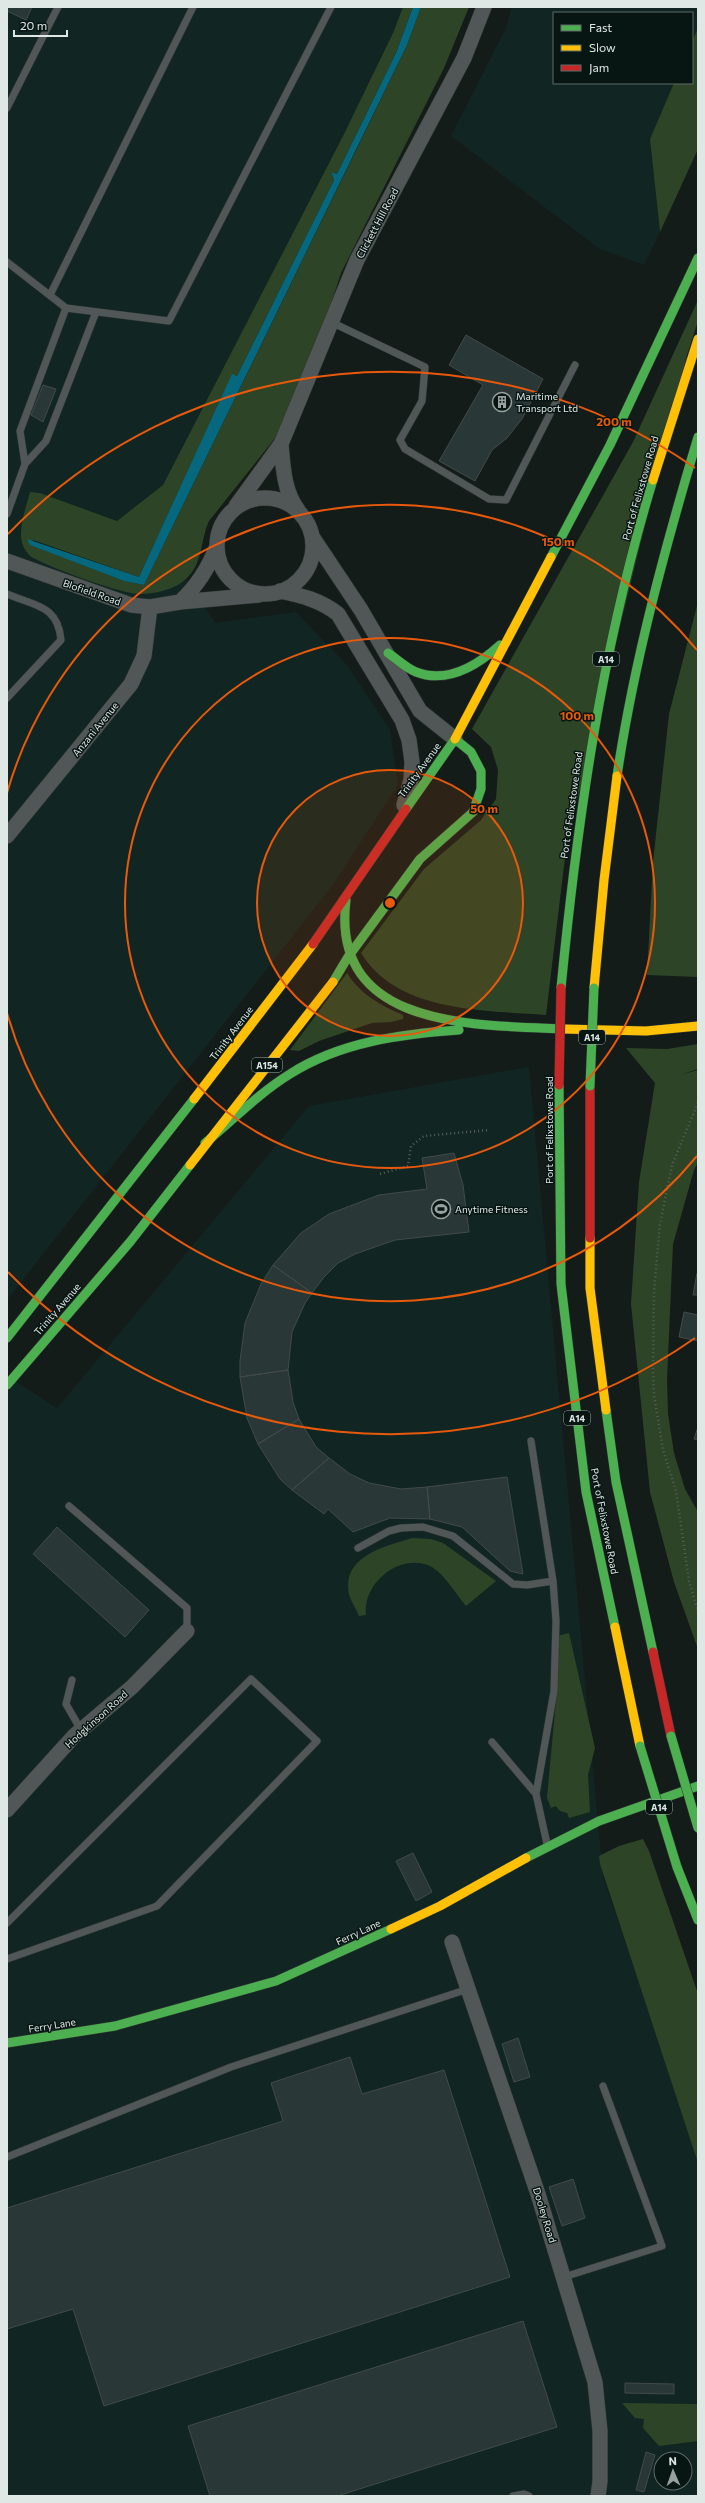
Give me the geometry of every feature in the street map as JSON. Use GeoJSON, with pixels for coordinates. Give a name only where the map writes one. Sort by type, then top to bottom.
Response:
{"type":"FeatureCollection","features":[{"type":"Feature","properties":{"kind":"main road"},"geometry":{"type":"LineString","coordinates":[[455,739],[610,445],[698,258]]}},
{"type":"Feature","properties":{"kind":"main road","name":"Port of Felixstowe Road"},"geometry":{"type":"LineString","coordinates":[[698,339],[652,476],[606,660],[578,830],[561,988],[559,1085],[561,1284],[586,1492],[640,1746],[677,1867],[698,1920]]}},
{"type":"Feature","properties":{"kind":"main road","name":"Port of Felixstowe Road"},"geometry":{"type":"LineString","coordinates":[[698,437],[669,536],[630,701],[616,788],[600,920],[594,988],[590,1086],[590,1288],[616,1482],[670,1736],[698,1828]]}},
{"type":"Feature","properties":{"kind":"main road"},"geometry":{"type":"LineString","coordinates":[[388,654],[417,672],[435,676],[451,675],[491,655],[508,637]]}},
{"type":"Feature","properties":{"kind":"main road","name":"Trinity Avenue"},"geometry":{"type":"LineString","coordinates":[[7,1338],[218,1069],[346,900],[400,815],[455,739],[471,752],[481,771],[481,788],[473,812],[420,860],[348,957],[334,980],[205,1143],[130,1242],[7,1385]]}},
{"type":"Feature","properties":{"kind":"main road"},"geometry":{"type":"LineString","coordinates":[[346,900],[342,922],[348,957],[372,986],[398,1004],[438,1018],[514,1027],[621,1032],[698,1026]]}},
{"type":"Feature","properties":{"kind":"main road"},"geometry":{"type":"LineString","coordinates":[[205,1143],[274,1085],[303,1066],[335,1052],[383,1039],[429,1032],[514,1027]]}},
{"type":"Feature","properties":{"kind":"main road","name":"Ferry Lane"},"geometry":{"type":"LineString","coordinates":[[7,2043],[115,2026],[276,1982],[440,1906],[548,1846],[599,1821],[698,1786]]}},
{"type":"Feature","properties":{"kind":"street","name":"Clickett Hill Road"},"geometry":{"type":"LineString","coordinates":[[235,509],[281,444],[357,260],[464,58],[484,7]]}},
{"type":"Feature","properties":{"kind":"street","name":"Clickett Hill Road"},"geometry":{"type":"LineString","coordinates":[[281,444],[286,481],[291,501],[305,518]]}},
{"type":"Feature","properties":{"kind":"street"},"geometry":{"type":"LineString","coordinates":[[180,602],[189,594],[210,562],[217,545],[222,525],[235,509],[246,502],[272,498],[284,502],[305,518],[313,538],[388,654],[420,710],[455,739]]}},
{"type":"Feature","properties":{"kind":"street"},"geometry":{"type":"LineString","coordinates":[[273,593],[292,585],[303,576],[311,558],[313,538]]}},
{"type":"Feature","properties":{"kind":"street"},"geometry":{"type":"LineString","coordinates":[[217,545],[219,560],[226,574],[237,585],[251,592],[306,596],[324,603],[338,614],[402,720],[409,740],[412,762],[411,780],[400,815]]}},
{"type":"Feature","properties":{"kind":"street","name":"Blofield Road"},"geometry":{"type":"LineString","coordinates":[[7,561],[114,601],[150,607],[180,602],[273,593]]}},
{"type":"Feature","properties":{"kind":"street","name":"Anzani Avenue"},"geometry":{"type":"LineString","coordinates":[[7,836],[131,684],[144,656],[150,607]]}},
{"type":"Feature","properties":{"kind":"street","name":"Hodgkinson Road"},"geometry":{"type":"LineString","coordinates":[[7,1810],[81,1730],[132,1687],[187,1631]]}},
{"type":"Feature","properties":{"kind":"street","name":"Dooley Road"},"geometry":{"type":"LineString","coordinates":[[452,1942],[538,2194],[595,2382],[600,2431],[600,2481],[598,2496]]}},
{"type":"Feature","properties":{"kind":"lane"},"geometry":{"type":"LineString","coordinates":[[7,108],[58,7]]}},
{"type":"Feature","properties":{"kind":"lane"},"geometry":{"type":"LineString","coordinates":[[50,295],[193,7]]}},
{"type":"Feature","properties":{"kind":"lane"},"geometry":{"type":"LineString","coordinates":[[7,262],[66,308],[169,321],[331,7]]}},
{"type":"Feature","properties":{"kind":"lane"},"geometry":{"type":"LineString","coordinates":[[26,464],[20,432],[66,308]]}},
{"type":"Feature","properties":{"kind":"lane"},"geometry":{"type":"LineString","coordinates":[[7,514],[26,464],[46,441],[96,312]]}},
{"type":"Feature","properties":{"kind":"lane"},"geometry":{"type":"LineString","coordinates":[[331,322],[425,366],[425,383],[422,402],[400,440],[405,449],[489,499],[506,500],[575,365]]}},
{"type":"Feature","properties":{"kind":"lane"},"geometry":{"type":"LineString","coordinates":[[7,594],[52,612],[59,625],[61,640],[7,698]]}},
{"type":"Feature","properties":{"kind":"lane"},"geometry":{"type":"LineString","coordinates":[[531,1441],[553,1581],[557,1656],[554,1691],[536,1794],[548,1846]]}},
{"type":"Feature","properties":{"kind":"lane"},"geometry":{"type":"LineString","coordinates":[[69,1506],[187,1608],[187,1631]]}},
{"type":"Feature","properties":{"kind":"lane"},"geometry":{"type":"LineString","coordinates":[[358,1548],[389,1531],[423,1527],[453,1536],[513,1584],[527,1585],[553,1581]]}},
{"type":"Feature","properties":{"kind":"lane"},"geometry":{"type":"LineString","coordinates":[[7,1923],[251,1679],[317,1741],[157,1906],[7,1959]]}},
{"type":"Feature","properties":{"kind":"lane"},"geometry":{"type":"LineString","coordinates":[[72,1680],[66,1704],[81,1730]]}},
{"type":"Feature","properties":{"kind":"lane"},"geometry":{"type":"LineString","coordinates":[[492,1742],[536,1794]]}},
{"type":"Feature","properties":{"kind":"lane"},"geometry":{"type":"LineString","coordinates":[[7,2157],[230,2067],[468,1989]]}},
{"type":"Feature","properties":{"kind":"lane"},"geometry":{"type":"LineString","coordinates":[[564,2278],[662,2246],[603,2086]]}},
{"type":"Feature","properties":{"kind":"lane"},"geometry":{"type":"LineString","coordinates":[[513,2496],[524,2494],[529,2496]]}},
{"type":"Feature","properties":{"kind":"path"},"geometry":{"type":"LineString","coordinates":[[698,1103],[672,1165],[660,1224],[654,1291],[653,1370],[654,1395],[663,1450],[676,1491],[689,1581],[698,1612]]}},
{"type":"Feature","properties":{"kind":"path"},"geometry":{"type":"LineString","coordinates":[[380,1174],[408,1166],[411,1146],[424,1136],[489,1130]]}},
{"type":"Feature","properties":{"kind":"shaded area"},"geometry":{"type":"Polygon","coordinates":[[[7,7],[403,7],[393,33],[343,136],[163,485],[117,521],[40,493],[30,492],[21,531],[23,547],[34,559],[118,590],[147,594],[181,583],[187,579],[215,623],[296,612],[347,665],[390,730],[398,785],[332,886],[7,1300],[7,7]]]}},
{"type":"Feature","properties":{"kind":"shaded area"},"geometry":{"type":"Polygon","coordinates":[[[512,7],[698,7],[698,28],[693,39],[693,12],[553,12],[553,84],[674,84],[650,139],[660,232],[644,265],[600,249],[451,136],[506,28],[512,7]]]}},
{"type":"Feature","properties":{"kind":"shaded area"},"geometry":{"type":"Polygon","coordinates":[[[529,1067],[603,1877],[698,2155],[698,2496],[7,2496],[7,1376],[57,1408],[309,1106],[529,1067]]]}},
{"type":"Feature","properties":{"kind":"green space"},"geometry":{"type":"Polygon","coordinates":[[[403,7],[413,7],[396,53],[337,174],[331,172],[334,180],[237,376],[232,375],[139,577],[33,540],[31,545],[124,581],[144,585],[407,45],[421,7],[469,7],[444,68],[341,273],[325,322],[276,437],[209,521],[196,566],[192,573],[177,586],[159,592],[141,594],[131,593],[57,569],[32,557],[24,548],[21,535],[22,520],[30,492],[40,493],[117,521],[163,485],[343,136],[393,33],[403,7]]]}},
{"type":"Feature","properties":{"kind":"green space"},"geometry":{"type":"Polygon","coordinates":[[[698,28],[698,149],[660,232],[650,139],[674,84],[693,84],[693,39],[698,28]]]}},
{"type":"Feature","properties":{"kind":"green space"},"geometry":{"type":"Polygon","coordinates":[[[698,300],[698,321],[687,355],[567,841],[546,1015],[470,1009],[444,1005],[419,998],[397,987],[377,973],[361,953],[424,869],[481,820],[496,799],[498,770],[491,747],[472,729],[633,442],[698,300]]]}},
{"type":"Feature","properties":{"kind":"green space"},"geometry":{"type":"Polygon","coordinates":[[[698,602],[698,977],[647,975],[653,862],[669,714],[698,602]]]}},
{"type":"Feature","properties":{"kind":"green space"},"geometry":{"type":"Polygon","coordinates":[[[347,973],[364,993],[386,1007],[403,1015],[403,1019],[391,1022],[372,1023],[319,1041],[299,1051],[290,1050],[347,973]]]}},
{"type":"Feature","properties":{"kind":"green space"},"geometry":{"type":"Polygon","coordinates":[[[698,1044],[698,1069],[680,1075],[698,1070],[698,1162],[694,1170],[673,1244],[667,1379],[668,1414],[674,1453],[685,1489],[698,1512],[698,1649],[674,1582],[650,1492],[631,1304],[639,1182],[655,1083],[626,1048],[667,1049],[698,1044]]]}},
{"type":"Feature","properties":{"kind":"green space"},"geometry":{"type":"Polygon","coordinates":[[[412,1538],[431,1539],[443,1543],[496,1581],[466,1606],[437,1570],[420,1563],[408,1563],[396,1567],[386,1573],[377,1582],[370,1592],[366,1603],[366,1615],[359,1616],[349,1594],[348,1581],[352,1570],[368,1555],[379,1549],[412,1538]]]}},
{"type":"Feature","properties":{"kind":"green space"},"geometry":{"type":"Polygon","coordinates":[[[569,1633],[595,1748],[588,1775],[590,1812],[569,1818],[567,1813],[560,1811],[556,1806],[551,1808],[547,1798],[557,1689],[557,1636],[569,1633]]]}},
{"type":"Feature","properties":{"kind":"green space"},"geometry":{"type":"Polygon","coordinates":[[[643,1839],[649,1851],[698,1994],[698,2163],[600,1864],[599,1856],[619,1846],[643,1839]]]}},
{"type":"Feature","properties":{"kind":"green space"},"geometry":{"type":"Polygon","coordinates":[[[622,2403],[698,2404],[698,2441],[659,2446],[643,2428],[644,2419],[635,2418],[622,2403]]]}},
{"type":"Feature","properties":{"kind":"water"},"geometry":{"type":"Polygon","coordinates":[[[413,7],[421,7],[407,45],[144,585],[124,581],[30,545],[27,539],[139,577],[232,374],[237,376],[334,180],[331,172],[337,174],[396,53],[413,7]]]}},
{"type":"Feature","properties":{"kind":"building"},"geometry":{"type":"Polygon","coordinates":[[[7,7],[32,7],[26,20],[7,11],[7,7]]]}},
{"type":"Feature","properties":{"kind":"building","name":"Maritime Transport Ltd"},"geometry":{"type":"Polygon","coordinates":[[[466,335],[543,379],[522,419],[507,438],[492,450],[475,481],[439,461],[483,385],[449,365],[466,335]]]}},
{"type":"Feature","properties":{"kind":"building"},"geometry":{"type":"Polygon","coordinates":[[[43,385],[56,389],[43,422],[31,415],[43,385]]]}},
{"type":"Feature","properties":{"kind":"building"},"geometry":{"type":"Polygon","coordinates":[[[454,1153],[463,1185],[469,1232],[395,1240],[355,1254],[338,1263],[324,1277],[312,1293],[273,1265],[301,1233],[329,1214],[379,1195],[427,1189],[422,1158],[454,1153]]]}},
{"type":"Feature","properties":{"kind":"building"},"geometry":{"type":"Polygon","coordinates":[[[273,1265],[312,1293],[305,1303],[292,1332],[288,1370],[240,1377],[240,1361],[245,1323],[261,1284],[273,1265]]]}},
{"type":"Feature","properties":{"kind":"building"},"geometry":{"type":"Polygon","coordinates":[[[697,1273],[698,1295],[693,1295],[697,1273]]]}},
{"type":"Feature","properties":{"kind":"building"},"geometry":{"type":"Polygon","coordinates":[[[684,1312],[698,1315],[698,1341],[679,1337],[684,1312]]]}},
{"type":"Feature","properties":{"kind":"building"},"geometry":{"type":"Polygon","coordinates":[[[288,1370],[293,1402],[299,1419],[258,1444],[247,1418],[240,1377],[288,1370]]]}},
{"type":"Feature","properties":{"kind":"building"},"geometry":{"type":"Polygon","coordinates":[[[299,1419],[316,1447],[329,1458],[292,1490],[280,1479],[258,1444],[299,1419]]]}},
{"type":"Feature","properties":{"kind":"building"},"geometry":{"type":"Polygon","coordinates":[[[698,1427],[698,1440],[694,1439],[698,1427]]]}},
{"type":"Feature","properties":{"kind":"building"},"geometry":{"type":"Polygon","coordinates":[[[329,1458],[350,1474],[369,1483],[401,1489],[427,1487],[430,1519],[390,1518],[353,1532],[328,1509],[324,1514],[292,1490],[329,1458]]]}},
{"type":"Feature","properties":{"kind":"building"},"geometry":{"type":"Polygon","coordinates":[[[507,1477],[523,1574],[510,1571],[462,1527],[430,1519],[427,1487],[507,1477]]]}},
{"type":"Feature","properties":{"kind":"building"},"geometry":{"type":"Polygon","coordinates":[[[57,1527],[149,1610],[125,1637],[33,1554],[57,1527]]]}},
{"type":"Feature","properties":{"kind":"building"},"geometry":{"type":"Polygon","coordinates":[[[413,1853],[432,1892],[416,1901],[396,1861],[413,1853]]]}},
{"type":"Feature","properties":{"kind":"building"},"geometry":{"type":"Polygon","coordinates":[[[518,2038],[530,2077],[514,2082],[502,2044],[518,2038]]]}},
{"type":"Feature","properties":{"kind":"building"},"geometry":{"type":"Polygon","coordinates":[[[350,2057],[362,2094],[444,2070],[510,2277],[104,2406],[73,2309],[7,2329],[7,2208],[283,2121],[271,2083],[350,2057]]]}},
{"type":"Feature","properties":{"kind":"building"},"geometry":{"type":"Polygon","coordinates":[[[573,2179],[585,2218],[562,2226],[549,2187],[573,2179]]]}},
{"type":"Feature","properties":{"kind":"building"},"geometry":{"type":"Polygon","coordinates":[[[523,2321],[557,2427],[337,2496],[210,2496],[188,2426],[523,2321]]]}},
{"type":"Feature","properties":{"kind":"building"},"geometry":{"type":"Polygon","coordinates":[[[625,2383],[674,2384],[674,2394],[625,2393],[625,2383]]]}},
{"type":"Feature","properties":{"kind":"building"},"geometry":{"type":"Polygon","coordinates":[[[646,2452],[653,2454],[653,2462],[644,2492],[636,2490],[646,2452]]]}},
{"type":"Feature","properties":{"kind":"traffic: fast"},"geometry":{"type":"LineString","coordinates":[[551,557],[610,445],[698,258]]}},
{"type":"Feature","properties":{"kind":"traffic: fast"},"geometry":{"type":"LineString","coordinates":[[617,776],[641,647],[662,563],[698,437]]}},
{"type":"Feature","properties":{"kind":"traffic: fast"},"geometry":{"type":"LineString","coordinates":[[561,988],[575,859],[594,731],[620,605],[635,543],[653,480]]}},
{"type":"Feature","properties":{"kind":"traffic: fast"},"geometry":{"type":"LineString","coordinates":[[388,653],[405,666],[416,672],[439,676],[450,674],[472,665],[500,645]]}},
{"type":"Feature","properties":{"kind":"traffic: fast"},"geometry":{"type":"LineString","coordinates":[[333,982],[348,957],[420,859],[473,812],[481,789],[481,771],[471,752],[455,739],[406,809]]}},
{"type":"Feature","properties":{"kind":"traffic: fast"},"geometry":{"type":"LineString","coordinates":[[346,900],[347,942],[361,974],[384,996],[416,1011],[452,1020],[490,1025],[564,1029]]}},
{"type":"Feature","properties":{"kind":"traffic: fast"},"geometry":{"type":"LineString","coordinates":[[590,1086],[594,988]]}},
{"type":"Feature","properties":{"kind":"traffic: fast"},"geometry":{"type":"LineString","coordinates":[[205,1143],[246,1107],[279,1081],[309,1063],[329,1054],[350,1047],[393,1037],[459,1030]]}},
{"type":"Feature","properties":{"kind":"traffic: fast"},"geometry":{"type":"LineString","coordinates":[[559,1085],[561,1284],[586,1492],[615,1627]]}},
{"type":"Feature","properties":{"kind":"traffic: fast"},"geometry":{"type":"LineString","coordinates":[[7,1338],[194,1099]]}},
{"type":"Feature","properties":{"kind":"traffic: fast"},"geometry":{"type":"LineString","coordinates":[[7,1385],[130,1242],[190,1165]]}},
{"type":"Feature","properties":{"kind":"traffic: fast"},"geometry":{"type":"LineString","coordinates":[[606,1410],[616,1482],[653,1652]]}},
{"type":"Feature","properties":{"kind":"traffic: fast"},"geometry":{"type":"LineString","coordinates":[[671,1736],[698,1828]]}},
{"type":"Feature","properties":{"kind":"traffic: fast"},"geometry":{"type":"LineString","coordinates":[[640,1746],[677,1867]]}},
{"type":"Feature","properties":{"kind":"traffic: fast"},"geometry":{"type":"LineString","coordinates":[[526,1858],[599,1821],[698,1786]]}},
{"type":"Feature","properties":{"kind":"traffic: fast"},"geometry":{"type":"LineString","coordinates":[[677,1867],[698,1920]]}},
{"type":"Feature","properties":{"kind":"traffic: fast"},"geometry":{"type":"LineString","coordinates":[[7,2043],[115,2026],[276,1981],[391,1929]]}},
{"type":"Feature","properties":{"kind":"traffic: slow"},"geometry":{"type":"LineString","coordinates":[[653,480],[698,339]]}},
{"type":"Feature","properties":{"kind":"traffic: slow"},"geometry":{"type":"LineString","coordinates":[[455,739],[551,557]]}},
{"type":"Feature","properties":{"kind":"traffic: slow"},"geometry":{"type":"LineString","coordinates":[[594,988],[604,880],[617,776]]}},
{"type":"Feature","properties":{"kind":"traffic: slow"},"geometry":{"type":"LineString","coordinates":[[194,1099],[313,944]]}},
{"type":"Feature","properties":{"kind":"traffic: slow"},"geometry":{"type":"LineString","coordinates":[[190,1165],[333,982]]}},
{"type":"Feature","properties":{"kind":"traffic: slow"},"geometry":{"type":"LineString","coordinates":[[564,1029],[646,1031],[698,1026]]}},
{"type":"Feature","properties":{"kind":"traffic: slow"},"geometry":{"type":"LineString","coordinates":[[590,1238],[590,1288],[606,1410]]}},
{"type":"Feature","properties":{"kind":"traffic: slow"},"geometry":{"type":"LineString","coordinates":[[615,1627],[640,1746]]}},
{"type":"Feature","properties":{"kind":"traffic: slow"},"geometry":{"type":"LineString","coordinates":[[391,1929],[440,1906],[526,1858]]}},
{"type":"Feature","properties":{"kind":"traffic: jam"},"geometry":{"type":"LineString","coordinates":[[313,944],[406,809]]}},
{"type":"Feature","properties":{"kind":"traffic: jam"},"geometry":{"type":"LineString","coordinates":[[559,1085],[561,988]]}},
{"type":"Feature","properties":{"kind":"traffic: jam"},"geometry":{"type":"LineString","coordinates":[[590,1086],[590,1238]]}},
{"type":"Feature","properties":{"kind":"traffic: jam"},"geometry":{"type":"LineString","coordinates":[[653,1652],[671,1736]]}},
{"type":"Feature","properties":{"kind":"place","name":"Maritime Transport Ltd"},"geometry":{"type":"Point","coordinates":[502,402]}},
{"type":"Feature","properties":{"kind":"place","name":"Anytime Fitness"},"geometry":{"type":"Point","coordinates":[441,1209]}}]}
